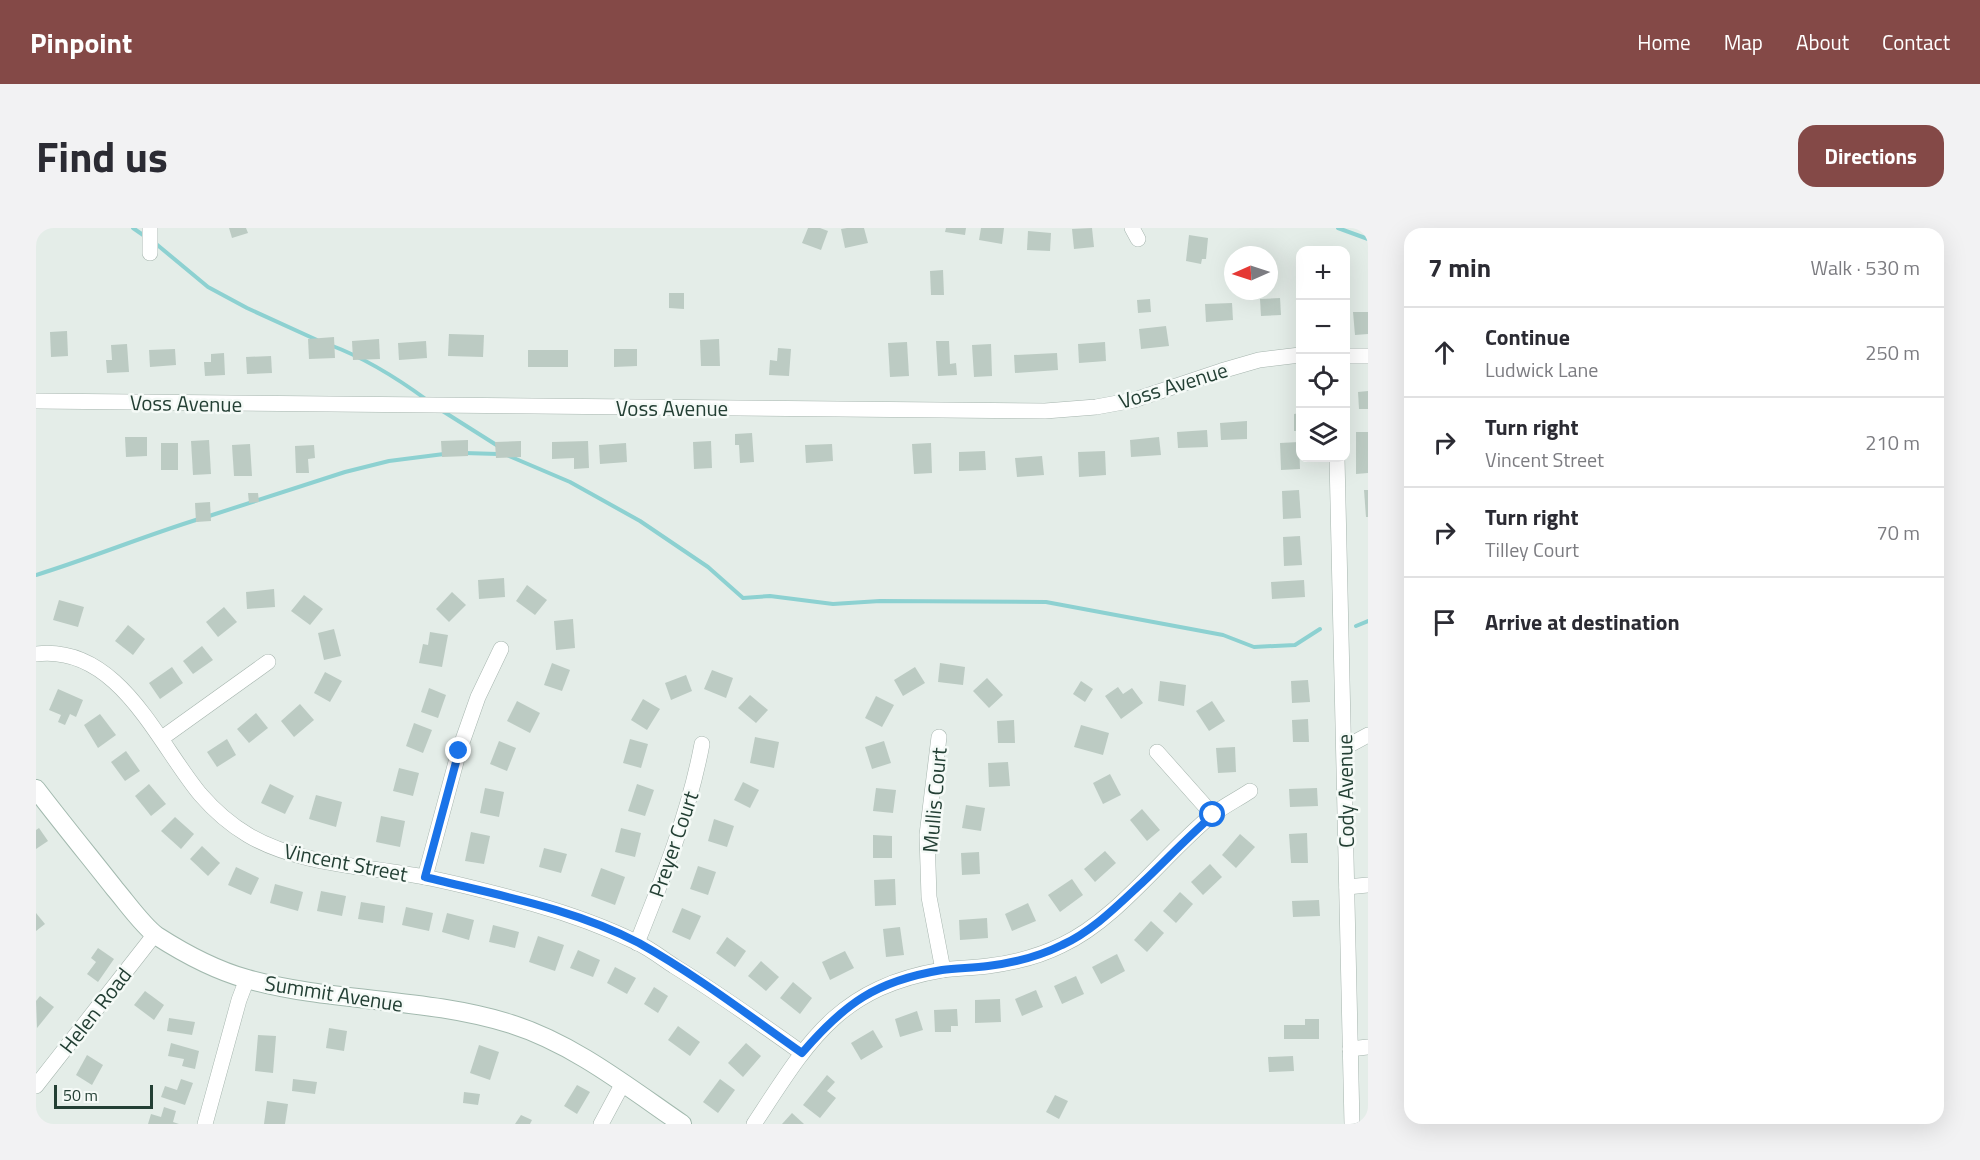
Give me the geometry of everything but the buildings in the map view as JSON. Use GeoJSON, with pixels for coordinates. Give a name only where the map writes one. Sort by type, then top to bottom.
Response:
{"type":"FeatureCollection","features":[{"type":"Feature","properties":{"kind":"main road","name":"Summit Avenue"},"geometry":{"type":"LineString","coordinates":[[36,789],[128,904],[155,934],[203,963],[247,979],[319,993],[475,1014],[512,1024],[575,1052],[682,1124]]}},
{"type":"Feature","properties":{"kind":"street"},"geometry":{"type":"LineString","coordinates":[[150,228],[150,253]]}},
{"type":"Feature","properties":{"kind":"street","name":"Voss Avenue"},"geometry":{"type":"LineString","coordinates":[[36,401],[1045,411],[1096,407],[1134,400],[1221,370],[1259,360],[1296,355]]}},
{"type":"Feature","properties":{"kind":"street"},"geometry":{"type":"LineString","coordinates":[[1350,356],[1368,356]]}},
{"type":"Feature","properties":{"kind":"street","name":"Cody Avenue"},"geometry":{"type":"LineString","coordinates":[[1337,462],[1352,1124]]}},
{"type":"Feature","properties":{"kind":"street"},"geometry":{"type":"LineString","coordinates":[[425,877],[459,751],[478,697],[501,649]]}},
{"type":"Feature","properties":{"kind":"street","name":"Vincent Street"},"geometry":{"type":"LineString","coordinates":[[36,654],[69,657],[88,663],[107,675],[162,738],[200,793],[221,814],[248,835],[278,849],[320,860],[425,877],[545,907],[584,920],[638,943],[698,980],[802,1053]]}},
{"type":"Feature","properties":{"kind":"street"},"geometry":{"type":"LineString","coordinates":[[162,738],[268,662]]}},
{"type":"Feature","properties":{"kind":"street"},"geometry":{"type":"LineString","coordinates":[[1344,748],[1368,735]]}},
{"type":"Feature","properties":{"kind":"street","name":"Mullis Court"},"geometry":{"type":"LineString","coordinates":[[939,737],[927,835],[929,897],[943,970]]}},
{"type":"Feature","properties":{"kind":"street","name":"Preyer Court"},"geometry":{"type":"LineString","coordinates":[[638,943],[671,856],[696,778],[702,744]]}},
{"type":"Feature","properties":{"kind":"street"},"geometry":{"type":"LineString","coordinates":[[1157,752],[1213,815]]}},
{"type":"Feature","properties":{"kind":"street"},"geometry":{"type":"LineString","coordinates":[[754,1124],[802,1053],[832,1019],[847,1007],[875,989],[903,979],[943,970],[989,966],[1029,957],[1062,945],[1117,906],[1213,815],[1250,791]]}},
{"type":"Feature","properties":{"kind":"street"},"geometry":{"type":"LineString","coordinates":[[1347,887],[1368,885]]}},
{"type":"Feature","properties":{"kind":"street","name":"Helen Road"},"geometry":{"type":"LineString","coordinates":[[36,1086],[155,934]]}},
{"type":"Feature","properties":{"kind":"street"},"geometry":{"type":"LineString","coordinates":[[205,1124],[239,1000],[247,979]]}},
{"type":"Feature","properties":{"kind":"street"},"geometry":{"type":"LineString","coordinates":[[1350,1049],[1368,1047]]}},
{"type":"Feature","properties":{"kind":"street"},"geometry":{"type":"LineString","coordinates":[[601,1124],[623,1083]]}},
{"type":"Feature","properties":{"kind":"waterway"},"geometry":{"type":"LineString","coordinates":[[133,228],[146,237]]}},
{"type":"Feature","properties":{"kind":"waterway"},"geometry":{"type":"LineString","coordinates":[[1338,228],[1368,239]]}},
{"type":"Feature","properties":{"kind":"waterway"},"geometry":{"type":"LineString","coordinates":[[155,243],[208,287],[247,308],[317,340]]}},
{"type":"Feature","properties":{"kind":"waterway"},"geometry":{"type":"LineString","coordinates":[[330,345],[380,369],[427,400]]}},
{"type":"Feature","properties":{"kind":"waterway"},"geometry":{"type":"LineString","coordinates":[[441,410],[498,446]]}},
{"type":"Feature","properties":{"kind":"waterway"},"geometry":{"type":"LineString","coordinates":[[464,453],[498,454]]}},
{"type":"Feature","properties":{"kind":"waterway"},"geometry":{"type":"LineString","coordinates":[[206,517],[345,472],[389,461],[444,454]]}},
{"type":"Feature","properties":{"kind":"waterway"},"geometry":{"type":"LineString","coordinates":[[509,456],[570,482],[640,521],[708,567],[743,598],[770,596],[833,604],[880,601],[1046,602],[1223,635],[1254,647],[1295,645],[1320,629]]}},
{"type":"Feature","properties":{"kind":"waterway"},"geometry":{"type":"LineString","coordinates":[[36,575],[199,519]]}},
{"type":"Feature","properties":{"kind":"waterway"},"geometry":{"type":"LineString","coordinates":[[1356,626],[1368,621]]}},
{"type":"Feature","properties":{"kind":"route"},"geometry":{"type":"LineString","coordinates":[[459,751],[425,877],[535,904],[584,920],[638,943],[698,980],[802,1053],[825,1025],[875,989],[903,979],[943,970],[989,966],[1029,957],[1062,945],[1117,906],[1213,815]]}}]}
